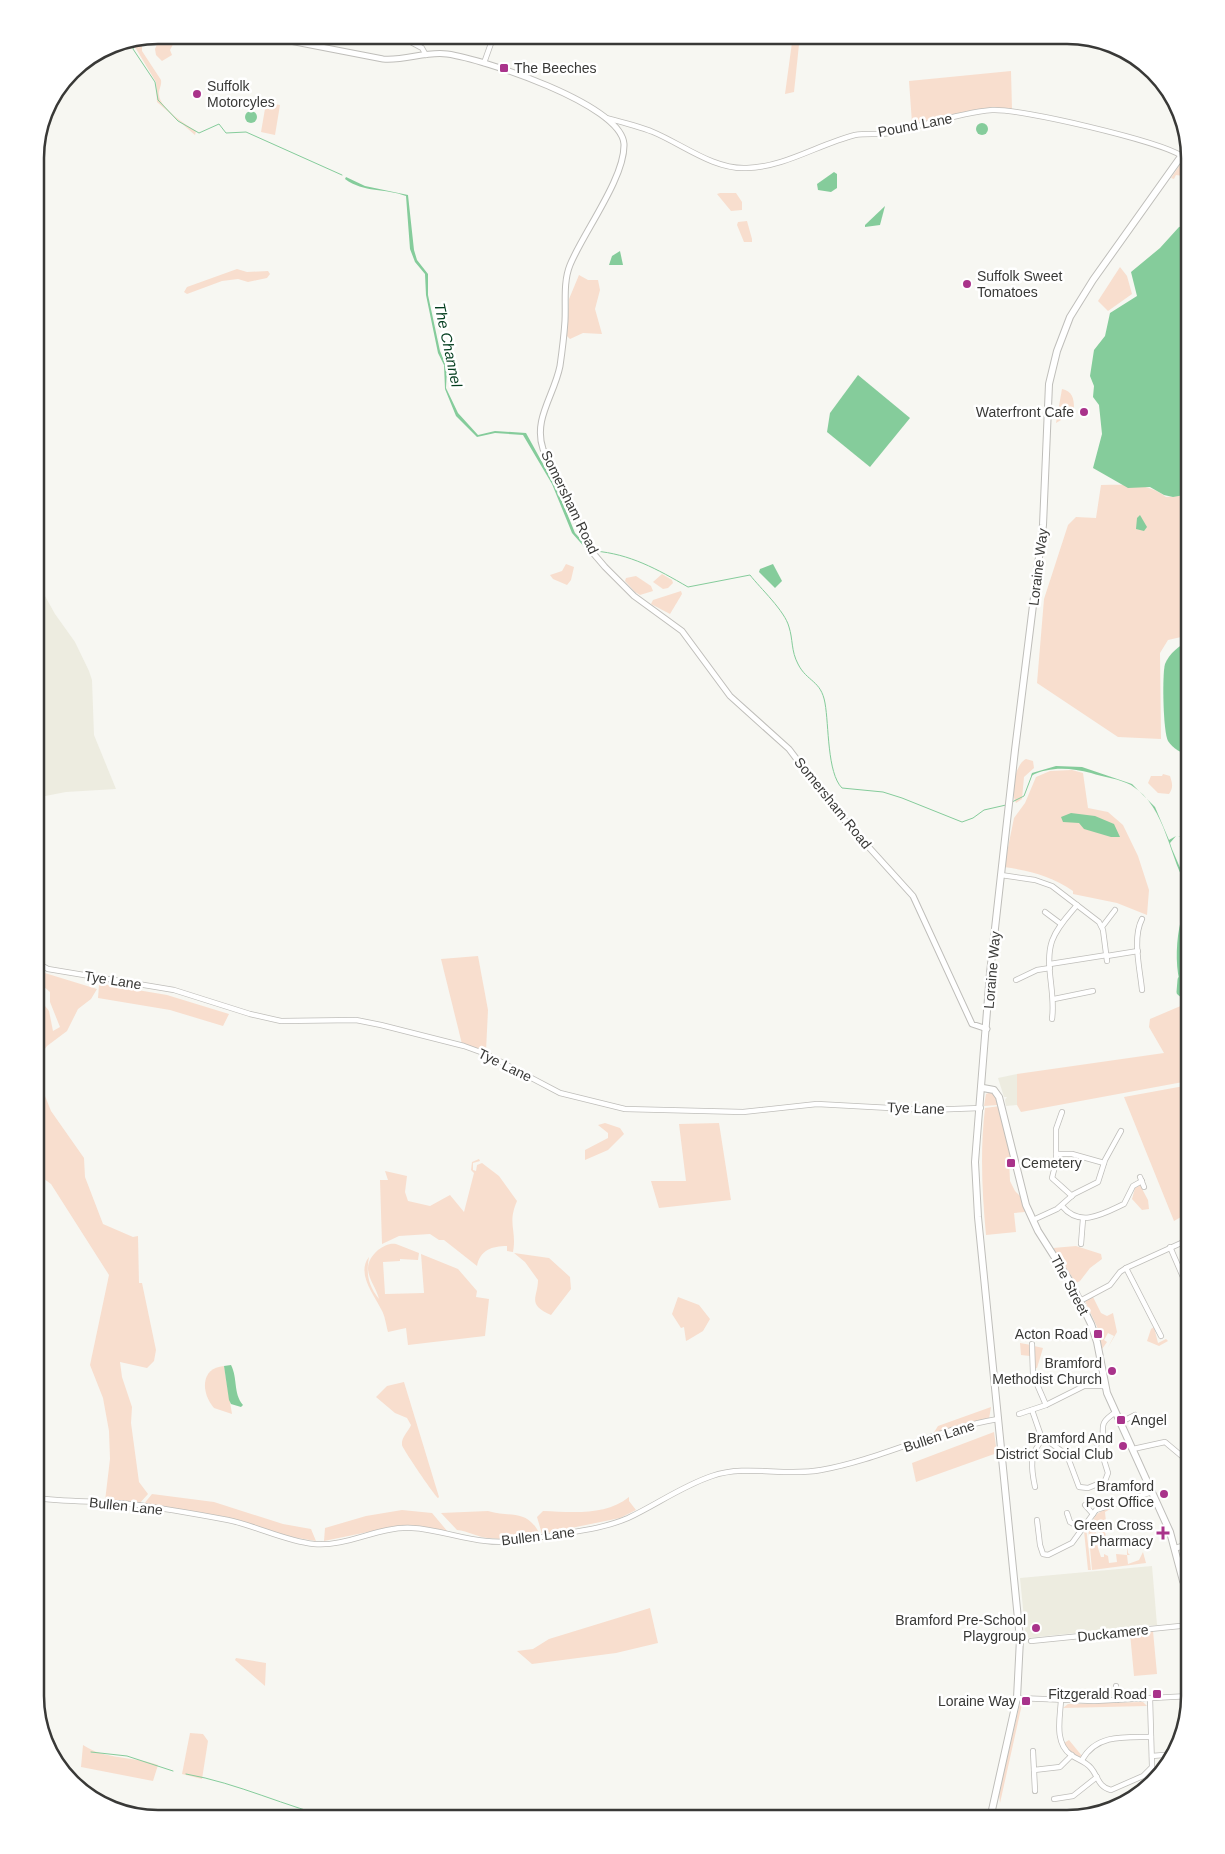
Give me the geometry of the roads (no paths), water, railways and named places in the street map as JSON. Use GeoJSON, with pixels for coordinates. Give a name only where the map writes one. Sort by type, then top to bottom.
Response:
{"type":"FeatureCollection","features":[{"type":"Feature","properties":{"kind":"main road","name":"Loraine Way"},"geometry":{"type":"LineString","coordinates":[[992,1810],[1017,1698],[1019,1618],[978,1217],[975,1162],[981,1108],[990,973],[1043,525],[1049,384],[1057,351],[1070,317],[1093,280],[1181,157]]}},
{"type":"Feature","properties":{"kind":"main road","name":"The Street"},"geometry":{"type":"LineString","coordinates":[[982,1088],[996,1091],[1000,1100],[1016,1169],[1033,1220],[1080,1300],[1094,1333],[1105,1386],[1176,1548]]}},
{"type":"Feature","properties":{"kind":"main road"},"geometry":{"type":"LineString","coordinates":[[1176,1548],[1181,1572]]}},
{"type":"Feature","properties":{"kind":"street"},"geometry":{"type":"LineString","coordinates":[[306,44],[383,59],[404,59],[446,54],[484,64],[543,84],[591,108],[606,118],[620,132],[626,123]]}},
{"type":"Feature","properties":{"kind":"street"},"geometry":{"type":"LineString","coordinates":[[415,44],[422,48],[426,55]]}},
{"type":"Feature","properties":{"kind":"street"},"geometry":{"type":"LineString","coordinates":[[484,64],[491,44]]}},
{"type":"Feature","properties":{"kind":"street","name":"Pound Lane"},"geometry":{"type":"LineString","coordinates":[[606,118],[652,132],[719,163],[736,168],[754,168],[790,159],[856,135],[887,133],[992,110],[1013,111],[1122,136],[1165,148],[1181,155]]}},
{"type":"Feature","properties":{"kind":"street","name":"Somersham Road"},"geometry":{"type":"LineString","coordinates":[[620,132],[623,151],[619,168],[594,224],[568,272],[560,365],[553,393],[541,418],[539,438],[542,449],[593,553],[623,587],[682,630],[730,696],[790,749],[836,810],[913,896],[972,1024],[987,1029]]}},
{"type":"Feature","properties":{"kind":"street"},"geometry":{"type":"LineString","coordinates":[[1001,875],[1044,882],[1077,905],[1102,927],[1107,957]]}},
{"type":"Feature","properties":{"kind":"street"},"geometry":{"type":"LineString","coordinates":[[1052,1019],[1054,999],[1050,966],[1052,941],[1061,924],[1077,905]]}},
{"type":"Feature","properties":{"kind":"street"},"geometry":{"type":"LineString","coordinates":[[1102,927],[1114,910]]}},
{"type":"Feature","properties":{"kind":"street"},"geometry":{"type":"LineString","coordinates":[[1045,912],[1061,924]]}},
{"type":"Feature","properties":{"kind":"street"},"geometry":{"type":"LineString","coordinates":[[1142,919],[1138,934],[1142,990]]}},
{"type":"Feature","properties":{"kind":"street"},"geometry":{"type":"LineString","coordinates":[[1132,933],[1138,934]]}},
{"type":"Feature","properties":{"kind":"street"},"geometry":{"type":"LineString","coordinates":[[1016,980],[1050,966],[1138,951]]}},
{"type":"Feature","properties":{"kind":"street","name":"Tye Lane"},"geometry":{"type":"LineString","coordinates":[[44,967],[174,990],[250,1014],[281,1021],[356,1020],[381,1025],[464,1046],[486,1054],[560,1093],[625,1109],[743,1112],[817,1104],[927,1110],[981,1108]]}},
{"type":"Feature","properties":{"kind":"street"},"geometry":{"type":"LineString","coordinates":[[1054,999],[1093,992]]}},
{"type":"Feature","properties":{"kind":"street"},"geometry":{"type":"LineString","coordinates":[[1062,1112],[1056,1129],[1053,1180],[1072,1196]]}},
{"type":"Feature","properties":{"kind":"street"},"geometry":{"type":"LineString","coordinates":[[1033,1220],[1062,1206],[1072,1196],[1098,1182],[1104,1163],[1120,1131]]}},
{"type":"Feature","properties":{"kind":"street"},"geometry":{"type":"LineString","coordinates":[[1056,1154],[1069,1154],[1104,1163]]}},
{"type":"Feature","properties":{"kind":"street"},"geometry":{"type":"LineString","coordinates":[[1062,1206],[1072,1216],[1083,1219],[1124,1204],[1133,1186],[1141,1179],[1144,1187]]}},
{"type":"Feature","properties":{"kind":"street"},"geometry":{"type":"LineString","coordinates":[[1081,1244],[1083,1219]]}},
{"type":"Feature","properties":{"kind":"street"},"geometry":{"type":"LineString","coordinates":[[1080,1300],[1110,1285],[1120,1272],[1126,1268],[1181,1243]]}},
{"type":"Feature","properties":{"kind":"street"},"geometry":{"type":"LineString","coordinates":[[1170,1248],[1181,1273]]}},
{"type":"Feature","properties":{"kind":"street"},"geometry":{"type":"LineString","coordinates":[[1126,1268],[1161,1336]]}},
{"type":"Feature","properties":{"kind":"street"},"geometry":{"type":"LineString","coordinates":[[1032,1344],[1032,1371],[1038,1390],[1046,1405]]}},
{"type":"Feature","properties":{"kind":"street"},"geometry":{"type":"LineString","coordinates":[[1019,1414],[1046,1405],[1084,1386],[1105,1386]]}},
{"type":"Feature","properties":{"kind":"street"},"geometry":{"type":"LineString","coordinates":[[1032,1410],[1043,1439],[1067,1456],[1077,1484],[1081,1488],[1088,1488],[1105,1481],[1108,1473],[1104,1460]]}},
{"type":"Feature","properties":{"kind":"street"},"geometry":{"type":"LineString","coordinates":[[1097,1444],[1103,1438],[1102,1429],[1105,1420],[1116,1412]]}},
{"type":"Feature","properties":{"kind":"street"},"geometry":{"type":"LineString","coordinates":[[1121,1422],[1135,1415]]}},
{"type":"Feature","properties":{"kind":"street","name":"Bullen Lane"},"geometry":{"type":"LineString","coordinates":[[44,1499],[142,1506],[234,1521],[315,1544],[334,1544],[379,1531],[406,1528],[427,1530],[487,1542],[501,1542],[572,1532],[614,1523],[690,1485],[722,1473],[736,1471],[800,1473],[827,1469],[870,1459],[951,1430],[998,1419]]}},
{"type":"Feature","properties":{"kind":"street"},"geometry":{"type":"LineString","coordinates":[[1096,1432],[1102,1429]]}},
{"type":"Feature","properties":{"kind":"street"},"geometry":{"type":"LineString","coordinates":[[1035,1487],[1032,1459],[1035,1450],[1043,1439]]}},
{"type":"Feature","properties":{"kind":"street"},"geometry":{"type":"LineString","coordinates":[[1133,1449],[1165,1442],[1181,1455]]}},
{"type":"Feature","properties":{"kind":"street"},"geometry":{"type":"LineString","coordinates":[[1037,1520],[1040,1547],[1046,1555],[1072,1543],[1093,1514],[1104,1507],[1152,1492]]}},
{"type":"Feature","properties":{"kind":"street"},"geometry":{"type":"LineString","coordinates":[[1084,1505],[1093,1514]]}},
{"type":"Feature","properties":{"kind":"street"},"geometry":{"type":"LineString","coordinates":[[1067,1513],[1070,1522],[1082,1529]]}},
{"type":"Feature","properties":{"kind":"street"},"geometry":{"type":"LineString","coordinates":[[1176,1548],[1181,1547]]}},
{"type":"Feature","properties":{"kind":"street","name":"Duckamere"},"geometry":{"type":"LineString","coordinates":[[1035,1639],[1181,1626]]}},
{"type":"Feature","properties":{"kind":"street"},"geometry":{"type":"LineString","coordinates":[[1116,1686],[1117,1700]]}},
{"type":"Feature","properties":{"kind":"street"},"geometry":{"type":"LineString","coordinates":[[1017,1698],[1117,1700],[1181,1696]]}},
{"type":"Feature","properties":{"kind":"street"},"geometry":{"type":"LineString","coordinates":[[1061,1700],[1060,1736],[1063,1745],[1072,1755],[1090,1766],[1105,1789],[1116,1789],[1148,1772],[1152,1767],[1150,1698]]}},
{"type":"Feature","properties":{"kind":"street"},"geometry":{"type":"LineString","coordinates":[[1082,1760],[1104,1739],[1151,1737]]}},
{"type":"Feature","properties":{"kind":"street"},"geometry":{"type":"LineString","coordinates":[[1033,1751],[1035,1791]]}},
{"type":"Feature","properties":{"kind":"street"},"geometry":{"type":"LineString","coordinates":[[1034,1770],[1060,1767],[1072,1755]]}},
{"type":"Feature","properties":{"kind":"street"},"geometry":{"type":"LineString","coordinates":[[1152,1756],[1165,1755]]}},
{"type":"Feature","properties":{"kind":"street"},"geometry":{"type":"LineString","coordinates":[[1054,1799],[1073,1796],[1096,1777]]}},
{"type":"Feature","properties":{"kind":"waterway","name":"The Channel"},"geometry":{"type":"LineString","coordinates":[[133,47],[155,82],[158,100],[178,121],[199,133],[219,124],[226,133],[246,132],[342,175]]}},
{"type":"Feature","properties":{"kind":"waterway","name":"The Channel"},"geometry":{"type":"LineString","coordinates":[[595,551],[632,559],[654,568],[688,587],[750,575],[783,614],[789,627],[794,654],[798,664],[805,674],[817,685],[823,695],[831,760],[837,781],[842,788],[883,792],[962,822],[973,818],[984,810],[1006,805]]}},
{"type":"Feature","properties":{"kind":"waterway","name":"The Channel"},"geometry":{"type":"LineString","coordinates":[[1012,802],[1024,796],[1032,775]]}},
{"type":"Feature","properties":{"kind":"waterway"},"geometry":{"type":"LineString","coordinates":[[1181,980],[1181,993]]}},
{"type":"Feature","properties":{"kind":"waterway"},"geometry":{"type":"LineString","coordinates":[[91,1752],[127,1756],[173,1771]]}},
{"type":"Feature","properties":{"kind":"waterway"},"geometry":{"type":"LineString","coordinates":[[186,1774],[224,1783],[305,1810]]}},
{"type":"Feature","properties":{"kind":"place","name":"The Beeches"},"geometry":{"type":"Point","coordinates":[504,68]}},
{"type":"Feature","properties":{"kind":"place","name":"Suffolk Motorcyles"},"geometry":{"type":"Point","coordinates":[197,94]}},
{"type":"Feature","properties":{"kind":"place","name":"Suffolk Sweet Tomatoes"},"geometry":{"type":"Point","coordinates":[967,284]}},
{"type":"Feature","properties":{"kind":"place","name":"Waterfront Cafe"},"geometry":{"type":"Point","coordinates":[1084,412]}},
{"type":"Feature","properties":{"kind":"place","name":"Cemetery"},"geometry":{"type":"Point","coordinates":[1011,1163]}},
{"type":"Feature","properties":{"kind":"place","name":"Acton Road"},"geometry":{"type":"Point","coordinates":[1098,1334]}},
{"type":"Feature","properties":{"kind":"place","name":"Bramford Methodist Church"},"geometry":{"type":"Point","coordinates":[1112,1371]}},
{"type":"Feature","properties":{"kind":"place","name":"Angel"},"geometry":{"type":"Point","coordinates":[1121,1420]}},
{"type":"Feature","properties":{"kind":"place","name":"Bramford And District Social Club"},"geometry":{"type":"Point","coordinates":[1123,1446]}},
{"type":"Feature","properties":{"kind":"place","name":"Bramford Post Office"},"geometry":{"type":"Point","coordinates":[1164,1494]}},
{"type":"Feature","properties":{"kind":"place","name":"Green Cross Pharmacy"},"geometry":{"type":"Point","coordinates":[1163,1533]}},
{"type":"Feature","properties":{"kind":"place","name":"Bramford Pre-School Playgroup"},"geometry":{"type":"Point","coordinates":[1036,1628]}},
{"type":"Feature","properties":{"kind":"place","name":"Fitzgerald Road"},"geometry":{"type":"Point","coordinates":[1157,1694]}},
{"type":"Feature","properties":{"kind":"place","name":"Loraine Way"},"geometry":{"type":"Point","coordinates":[1026,1701]}}]}
